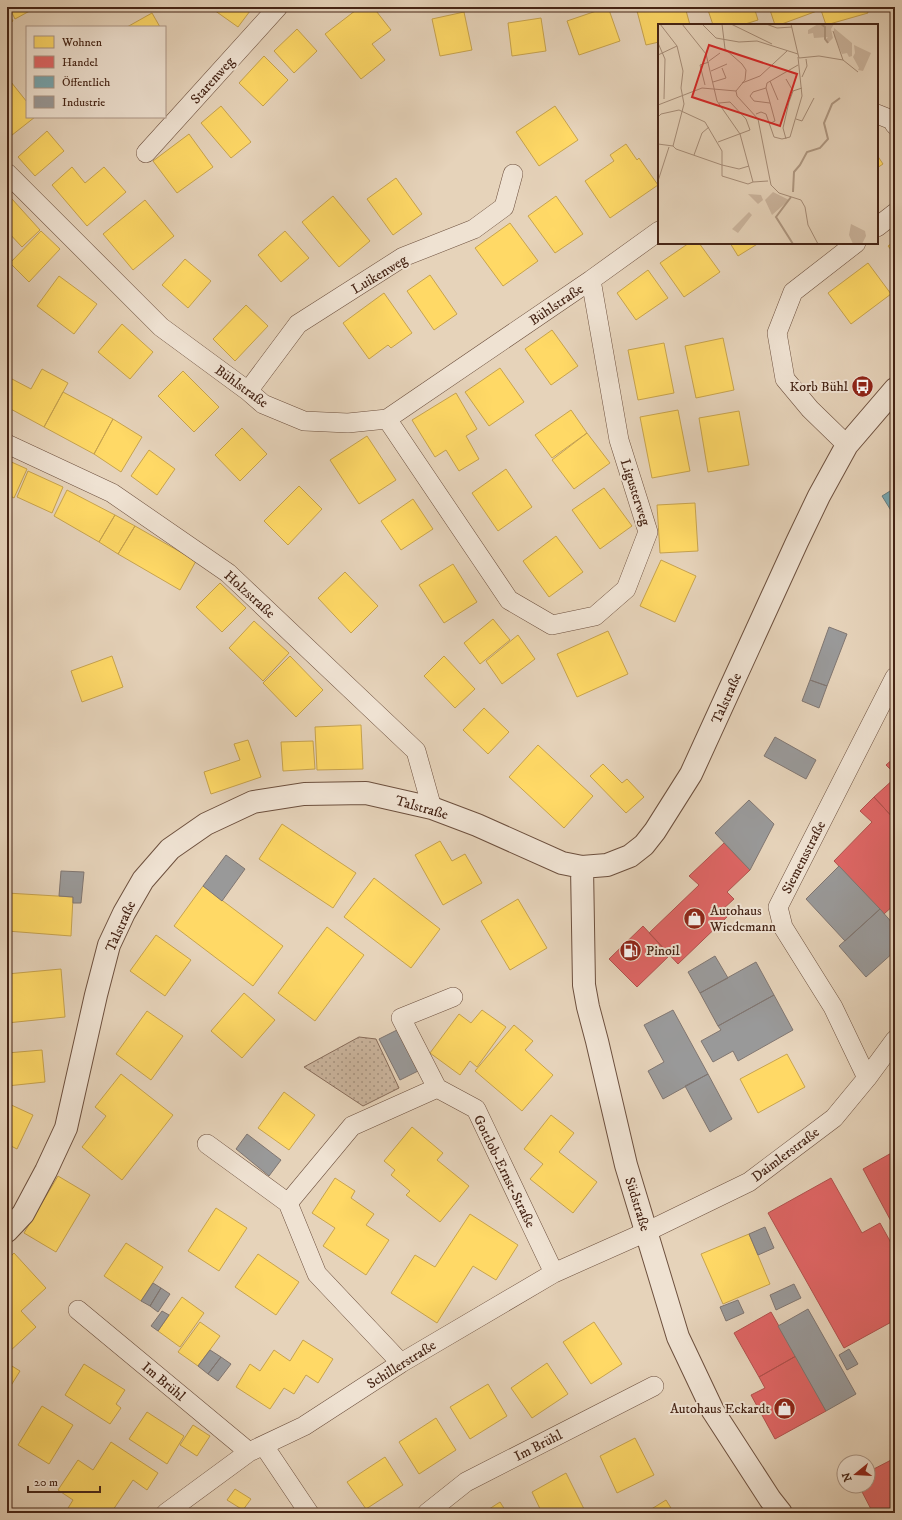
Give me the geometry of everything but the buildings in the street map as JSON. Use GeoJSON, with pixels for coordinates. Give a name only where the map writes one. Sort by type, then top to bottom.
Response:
{"type":"FeatureCollection","features":[{"type":"Feature","properties":{"kind":"street","name":"Starenweg"},"geometry":{"type":"LineString","coordinates":[[146,153],[278,7]]}},
{"type":"Feature","properties":{"kind":"street"},"geometry":{"type":"LineString","coordinates":[[878,114],[892,120],[895,125]]}},
{"type":"Feature","properties":{"kind":"street","name":"Bühlstraße"},"geometry":{"type":"LineString","coordinates":[[7,173],[161,327],[248,391],[263,404],[304,421],[348,423],[386,419],[591,280],[658,232]]}},
{"type":"Feature","properties":{"kind":"street","name":"Luikenweg"},"geometry":{"type":"LineString","coordinates":[[248,391],[298,324],[403,257],[474,229],[504,207],[513,174]]}},
{"type":"Feature","properties":{"kind":"street"},"geometry":{"type":"LineString","coordinates":[[878,226],[895,213]]}},
{"type":"Feature","properties":{"kind":"street"},"geometry":{"type":"LineString","coordinates":[[847,445],[810,409],[785,379],[777,333],[793,292],[855,244]]}},
{"type":"Feature","properties":{"kind":"street","name":"Ligusterweg"},"geometry":{"type":"LineString","coordinates":[[386,419],[509,600],[552,625],[595,616],[626,589],[648,532],[619,440],[591,280]]}},
{"type":"Feature","properties":{"kind":"street","name":"Talstraße"},"geometry":{"type":"LineString","coordinates":[[7,1231],[23,1214],[46,1171],[66,1128],[96,995],[109,945],[124,913],[143,880],[170,849],[206,824],[253,802],[304,794],[366,793],[432,808],[477,825],[562,863],[582,867],[607,865],[630,856],[644,845],[655,831],[692,774],[797,542],[819,496],[847,445],[895,389]]}},
{"type":"Feature","properties":{"kind":"street","name":"Holzstraße"},"geometry":{"type":"LineString","coordinates":[[7,444],[112,493],[228,573],[416,751],[432,808]]}},
{"type":"Feature","properties":{"kind":"street","name":"Siemensstraße"},"geometry":{"type":"LineString","coordinates":[[867,1078],[833,1007],[782,927],[778,907],[895,677]]}},
{"type":"Feature","properties":{"kind":"street","name":"Südstraße"},"geometry":{"type":"LineString","coordinates":[[582,867],[584,985],[588,1007],[626,1165],[678,1338],[713,1411],[770,1499],[781,1513]]}},
{"type":"Feature","properties":{"kind":"street"},"geometry":{"type":"LineString","coordinates":[[288,1204],[352,1126],[437,1088],[401,1018],[453,997]]}},
{"type":"Feature","properties":{"kind":"street","name":"Daimlerstraße"},"geometry":{"type":"LineString","coordinates":[[646,1232],[749,1182],[834,1118],[867,1078],[895,1040]]}},
{"type":"Feature","properties":{"kind":"street","name":"Gottlob-Ernst-Straße"},"geometry":{"type":"LineString","coordinates":[[437,1088],[476,1110],[554,1273]]}},
{"type":"Feature","properties":{"kind":"street"},"geometry":{"type":"LineString","coordinates":[[208,1144],[288,1204],[317,1274],[402,1363]]}},
{"type":"Feature","properties":{"kind":"street","name":"Schillerstraße"},"geometry":{"type":"LineString","coordinates":[[166,1513],[256,1449],[304,1426],[402,1363],[554,1273],[646,1232]]}},
{"type":"Feature","properties":{"kind":"street","name":"Im Brühl"},"geometry":{"type":"LineString","coordinates":[[78,1310],[256,1449],[309,1513]]}},
{"type":"Feature","properties":{"kind":"street","name":"Im Brühl"},"geometry":{"type":"LineString","coordinates":[[427,1513],[466,1482],[654,1386]]}},
{"type":"Feature","properties":{"kind":"shaded area"},"geometry":{"type":"Polygon","coordinates":[[[359,1037],[376,1039],[399,1088],[363,1106],[304,1067],[359,1037]]]}},
{"type":"Feature","properties":{"kind":"place","name":"Korb Bühl"},"geometry":{"type":"Point","coordinates":[863,386]}},
{"type":"Feature","properties":{"kind":"place","name":"Autohaus Wiedemann"},"geometry":{"type":"Point","coordinates":[695,918]}},
{"type":"Feature","properties":{"kind":"place","name":"Pinoil"},"geometry":{"type":"Point","coordinates":[631,950]}},
{"type":"Feature","properties":{"kind":"place","name":"Autohaus Eckardt"},"geometry":{"type":"Point","coordinates":[785,1408]}}]}
